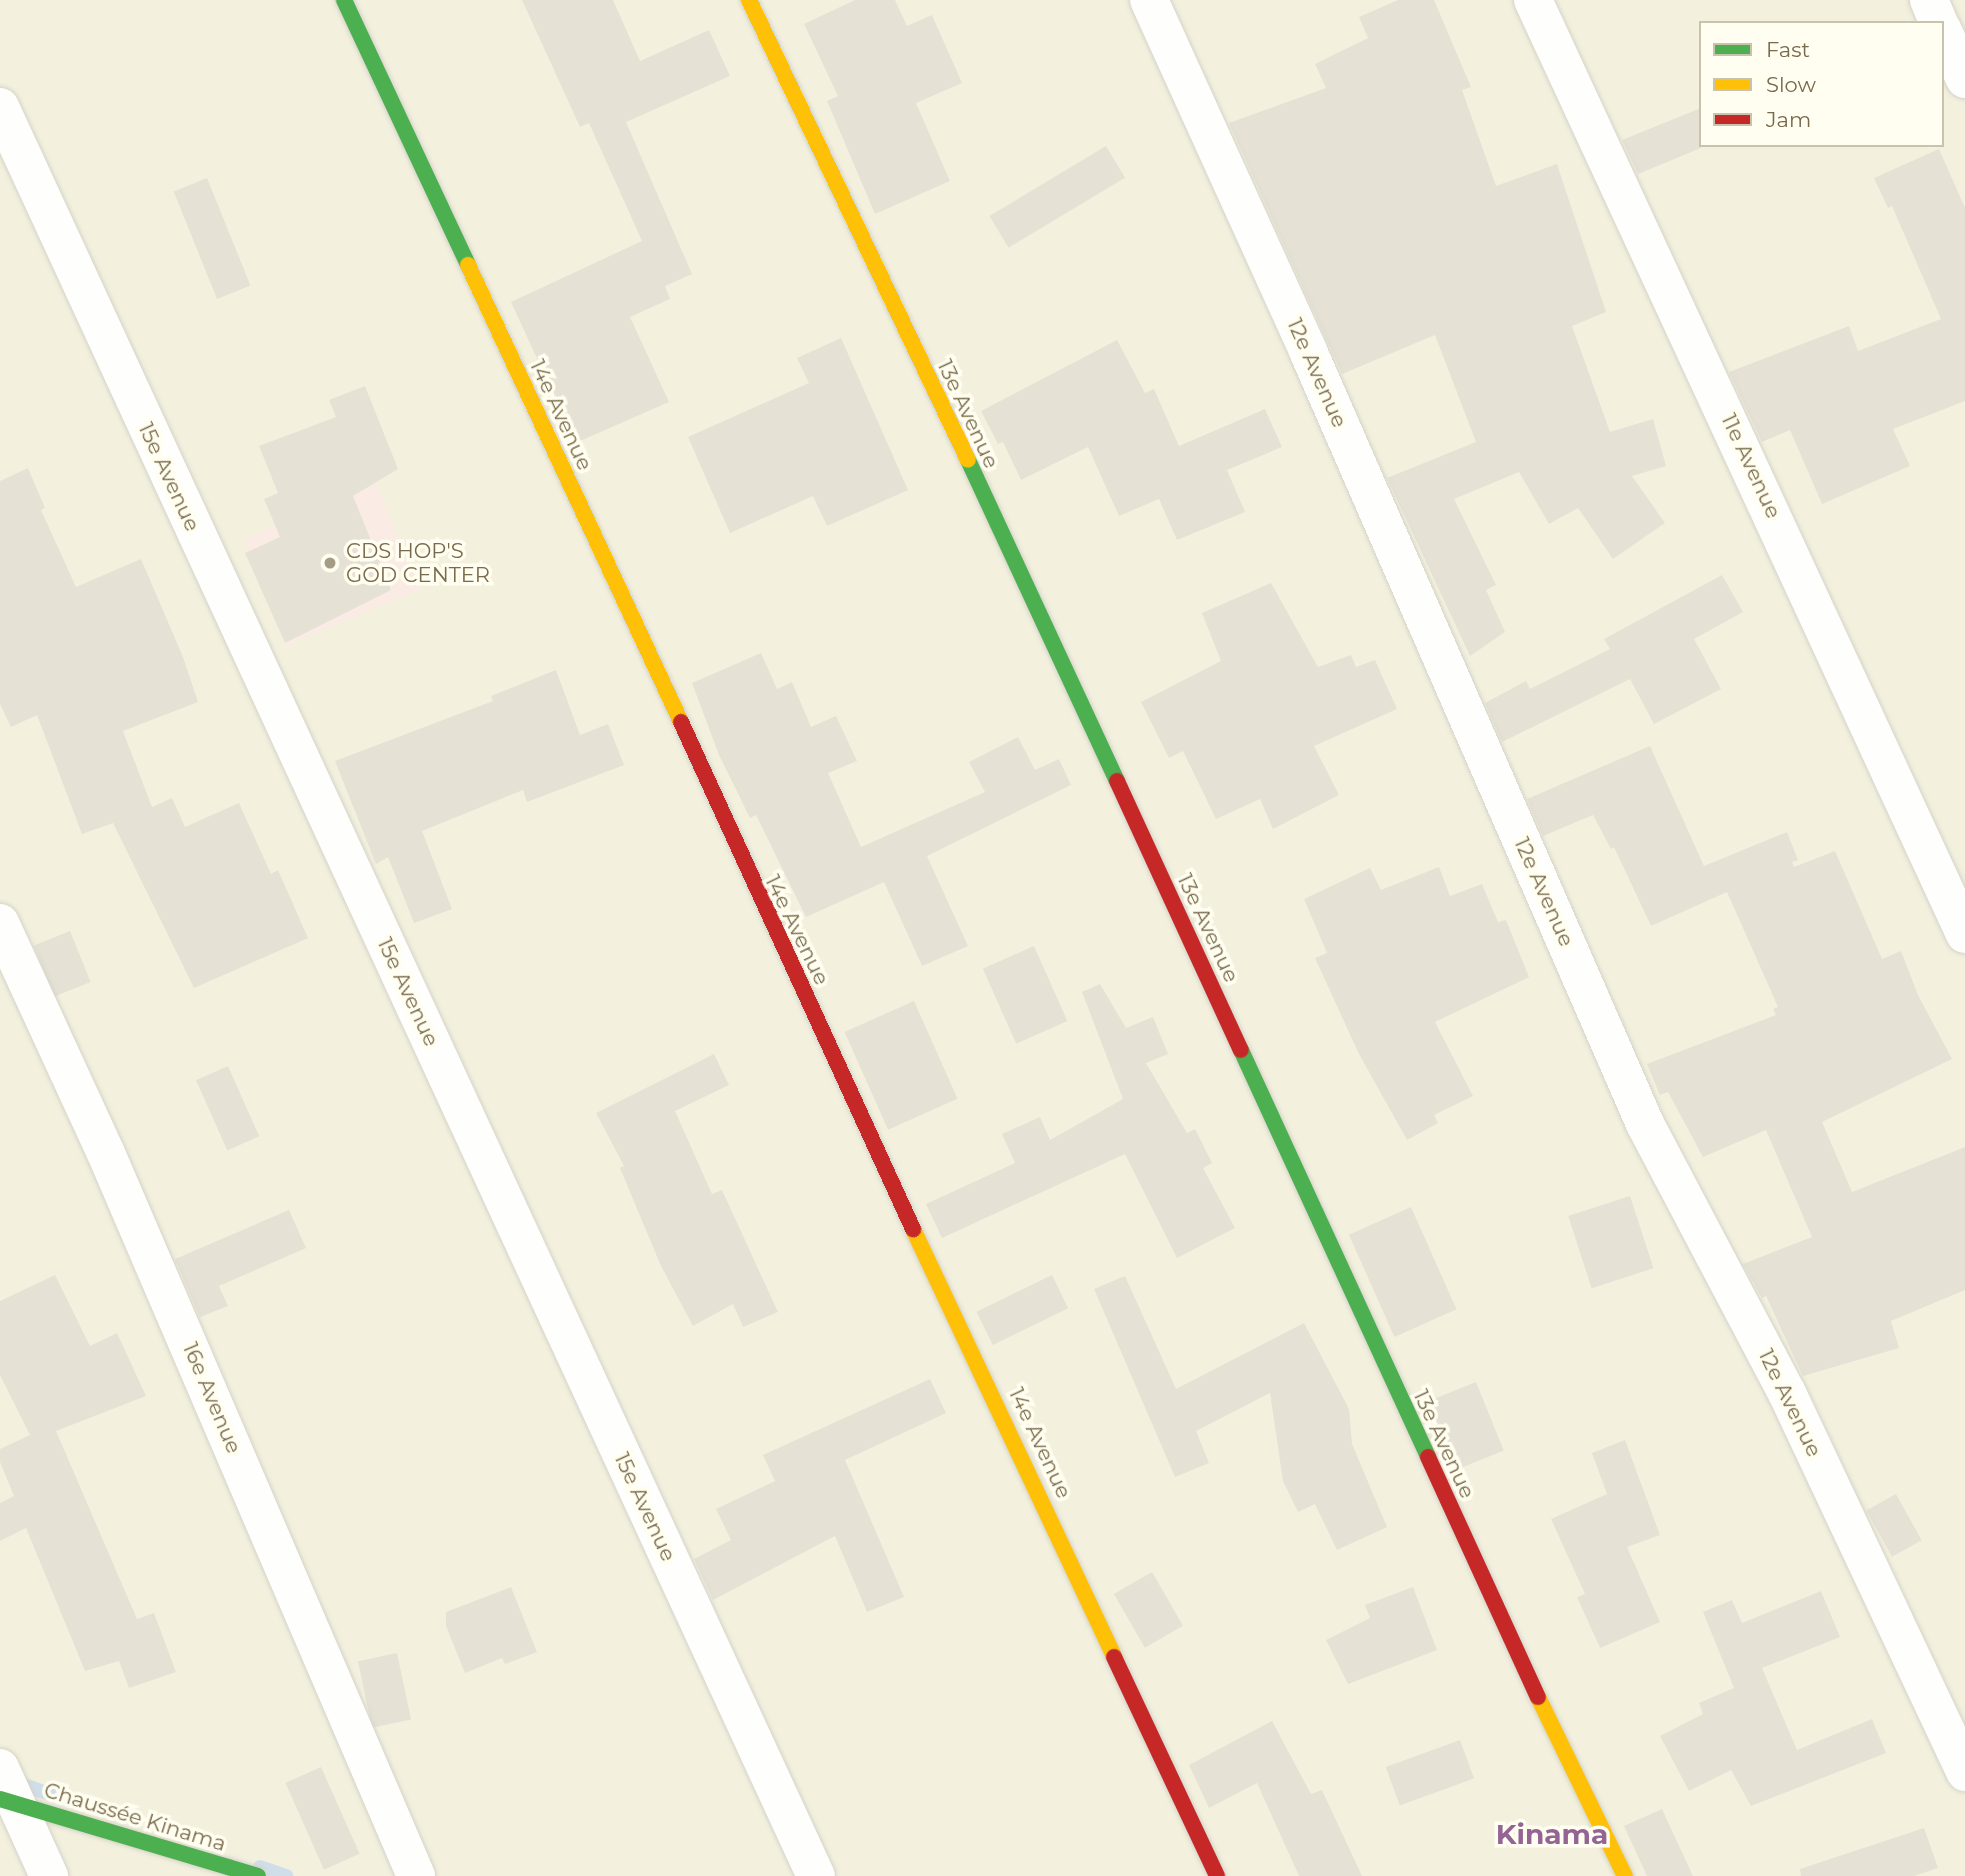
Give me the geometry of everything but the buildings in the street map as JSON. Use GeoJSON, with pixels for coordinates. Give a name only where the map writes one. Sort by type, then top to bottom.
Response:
{"type":"FeatureCollection","features":[{"type":"Feature","properties":{"kind":"street","name":"14e Avenue"},"geometry":{"type":"LineString","coordinates":[[344,0],[653,659],[749,879],[1217,1876]]}},
{"type":"Feature","properties":{"kind":"street","name":"13e Avenue"},"geometry":{"type":"LineString","coordinates":[[749,0],[1037,608],[1562,1750],[1625,1876]]}},
{"type":"Feature","properties":{"kind":"street","name":"12e Avenue"},"geometry":{"type":"LineString","coordinates":[[1149,0],[1308,351],[1645,1124],[1787,1393],[1965,1772]]}},
{"type":"Feature","properties":{"kind":"street","name":"11e Avenue"},"geometry":{"type":"LineString","coordinates":[[1533,0],[1965,934]]}},
{"type":"Feature","properties":{"kind":"street"},"geometry":{"type":"LineString","coordinates":[[1929,0],[1938,21]]}},
{"type":"Feature","properties":{"kind":"street"},"geometry":{"type":"LineString","coordinates":[[1944,33],[1965,79]]}},
{"type":"Feature","properties":{"kind":"street","name":"15e Avenue"},"geometry":{"type":"LineString","coordinates":[[0,107],[816,1876]]}},
{"type":"Feature","properties":{"kind":"street","name":"16e Avenue"},"geometry":{"type":"LineString","coordinates":[[0,923],[111,1164],[416,1876]]}},
{"type":"Feature","properties":{"kind":"street"},"geometry":{"type":"LineString","coordinates":[[0,1768],[8,1802],[49,1876]]}},
{"type":"Feature","properties":{"kind":"street","name":"Chaussée Kinama"},"geometry":{"type":"LineString","coordinates":[[8,1802],[258,1876]]}},
{"type":"Feature","properties":{"kind":"shaded area"},"geometry":{"type":"Polygon","coordinates":[[[0,0],[1965,0],[1965,1876],[0,1876],[0,0]]]}},
{"type":"Feature","properties":{"kind":"shaded area","name":"CDS HOP'S GOD CENTER"},"geometry":{"type":"Polygon","coordinates":[[[376,483],[421,589],[287,646],[243,540],[376,483]]]}},
{"type":"Feature","properties":{"kind":"waterway"},"geometry":{"type":"LineString","coordinates":[[13,1781],[66,1800]]}},
{"type":"Feature","properties":{"kind":"waterway"},"geometry":{"type":"LineString","coordinates":[[260,1867],[286,1876]]}},
{"type":"Feature","properties":{"kind":"traffic: fast"},"geometry":{"type":"LineString","coordinates":[[344,0],[468,265]]}},
{"type":"Feature","properties":{"kind":"traffic: fast"},"geometry":{"type":"LineString","coordinates":[[968,460],[1117,781]]}},
{"type":"Feature","properties":{"kind":"traffic: fast"},"geometry":{"type":"LineString","coordinates":[[1241,1050],[1428,1457]]}},
{"type":"Feature","properties":{"kind":"traffic: fast"},"geometry":{"type":"LineString","coordinates":[[0,1799],[258,1876]]}},
{"type":"Feature","properties":{"kind":"traffic: slow"},"geometry":{"type":"LineString","coordinates":[[749,0],[968,460]]}},
{"type":"Feature","properties":{"kind":"traffic: slow"},"geometry":{"type":"LineString","coordinates":[[468,265],[681,722]]}},
{"type":"Feature","properties":{"kind":"traffic: slow"},"geometry":{"type":"LineString","coordinates":[[913,1229],[1114,1657]]}},
{"type":"Feature","properties":{"kind":"traffic: slow"},"geometry":{"type":"LineString","coordinates":[[1538,1697],[1625,1876]]}},
{"type":"Feature","properties":{"kind":"traffic: jam"},"geometry":{"type":"LineString","coordinates":[[681,722],[913,1229]]}},
{"type":"Feature","properties":{"kind":"traffic: jam"},"geometry":{"type":"LineString","coordinates":[[1117,781],[1241,1050]]}},
{"type":"Feature","properties":{"kind":"traffic: jam"},"geometry":{"type":"LineString","coordinates":[[1428,1457],[1538,1697]]}},
{"type":"Feature","properties":{"kind":"traffic: jam"},"geometry":{"type":"LineString","coordinates":[[1114,1657],[1217,1876]]}},
{"type":"Feature","properties":{"kind":"place","name":"CDS HOP'S GOD CENTER"},"geometry":{"type":"Point","coordinates":[330,563]}},
{"type":"Feature","properties":{"kind":"district","name":"Kinama"},"geometry":{"type":"Point","coordinates":[1552,1834]}}]}
